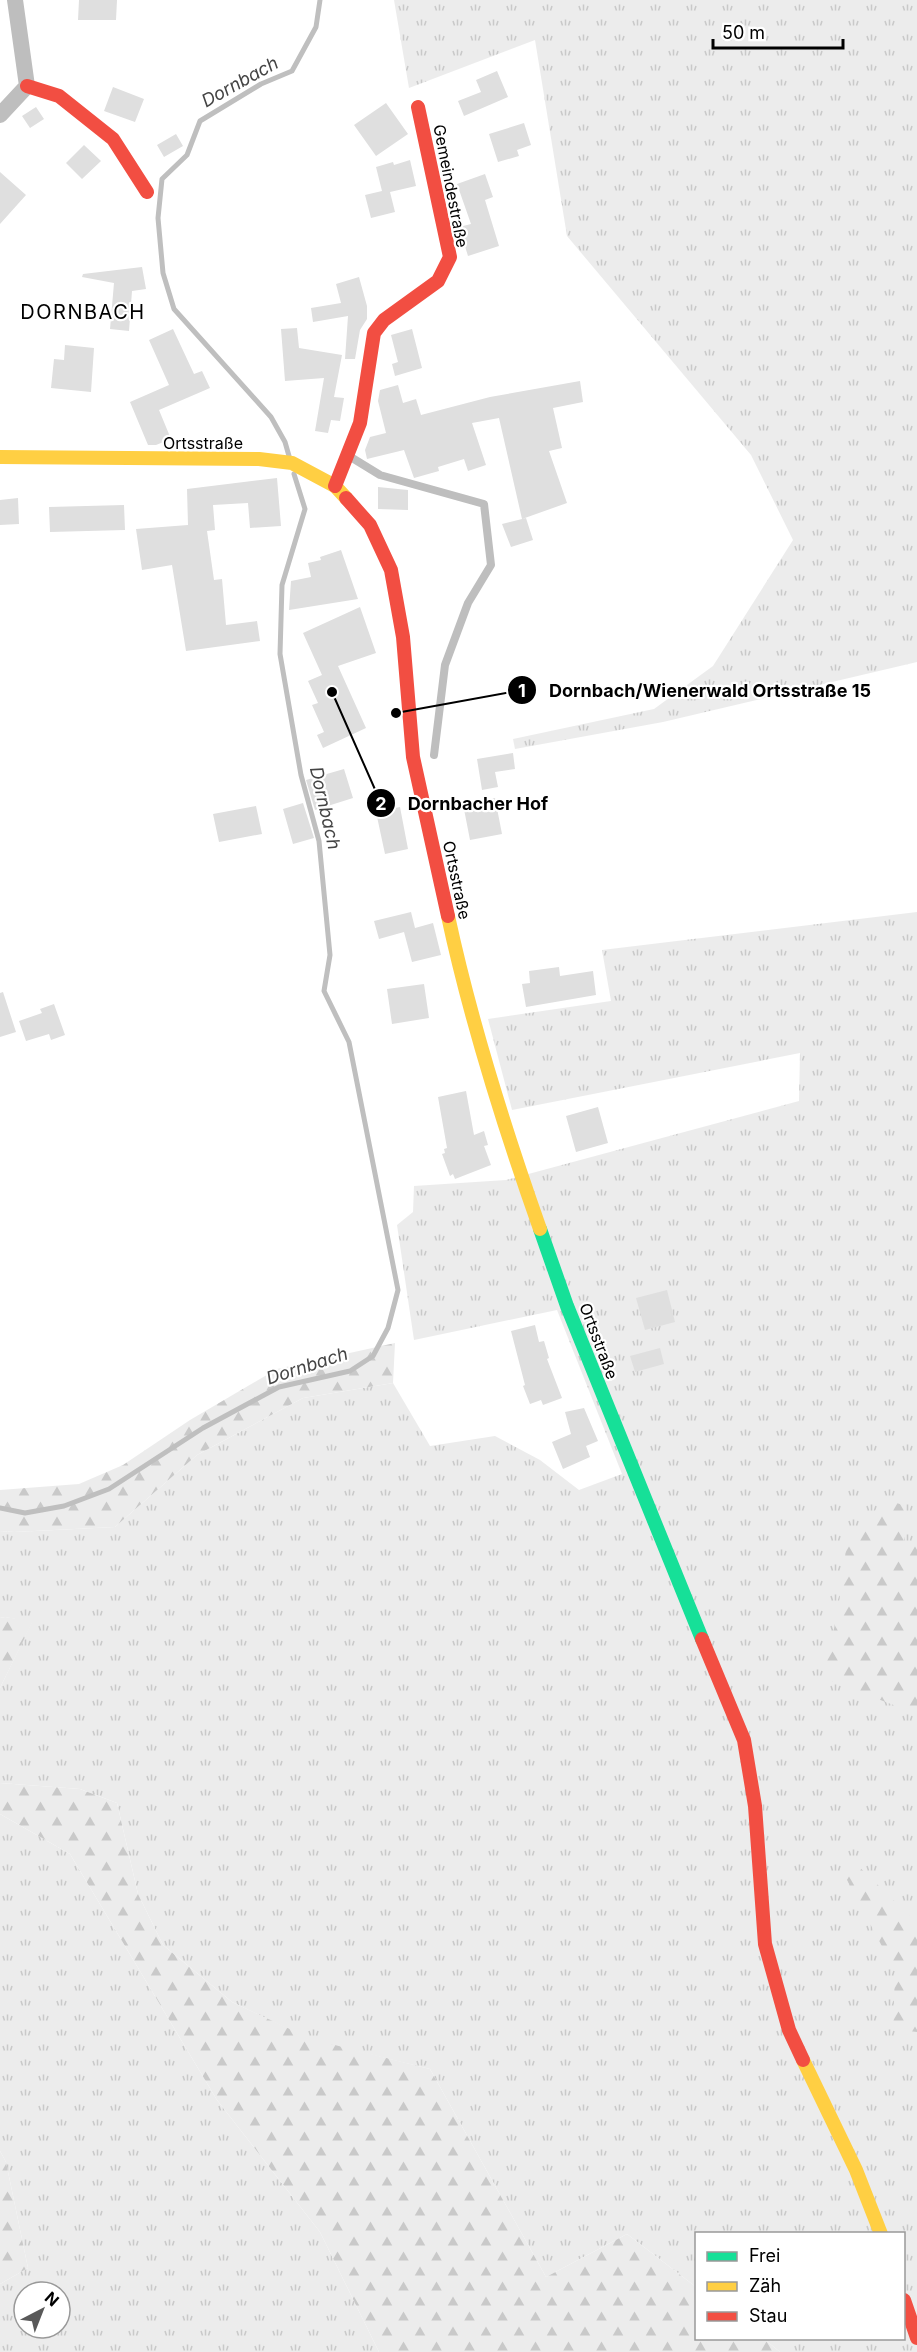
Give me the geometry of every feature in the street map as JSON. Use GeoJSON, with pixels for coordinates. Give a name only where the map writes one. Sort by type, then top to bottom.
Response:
{"type":"FeatureCollection","features":[{"type":"Feature","properties":{"kind":"street"},"geometry":{"type":"LineString","coordinates":[[15,0],[27,86]]}},
{"type":"Feature","properties":{"kind":"street"},"geometry":{"type":"LineString","coordinates":[[0,115],[27,86]]}},
{"type":"Feature","properties":{"kind":"street"},"geometry":{"type":"LineString","coordinates":[[27,86],[58,96],[113,139],[147,192]]}},
{"type":"Feature","properties":{"kind":"street","name":"Gemeindestraße"},"geometry":{"type":"LineString","coordinates":[[335,486],[360,423],[374,333],[384,320],[438,281],[450,257],[418,107]]}},
{"type":"Feature","properties":{"kind":"street","name":"Ortsstraße"},"geometry":{"type":"LineString","coordinates":[[0,457],[259,459],[292,463],[335,486],[370,525],[391,570],[403,637],[412,757],[462,982],[515,1156],[567,1306],[645,1503],[744,1740],[755,1806],[765,1944],[789,2030],[856,2170],[880,2232]]}},
{"type":"Feature","properties":{"kind":"street"},"geometry":{"type":"LineString","coordinates":[[905,2305],[917,2338]]}},
{"type":"Feature","properties":{"kind":"lane"},"geometry":{"type":"LineString","coordinates":[[347,455],[380,474],[484,504],[491,566],[468,603],[445,665],[434,755]]}},
{"type":"Feature","properties":{"kind":"green space"},"geometry":{"type":"Polygon","coordinates":[[[394,0],[917,0],[917,662],[663,722],[515,749],[513,739],[654,709],[713,666],[793,540],[751,455],[567,236],[535,40],[409,88],[394,0]]]}},
{"type":"Feature","properties":{"kind":"green space"},"geometry":{"type":"Polygon","coordinates":[[[917,912],[917,2352],[780,2352],[765,2340],[905,2340],[905,2232],[695,2232],[695,2286],[627,2234],[546,2277],[430,2069],[311,2040],[232,2002],[163,1945],[138,1894],[117,1803],[80,1789],[0,1783],[0,1688],[32,1622],[0,1618],[0,1531],[115,1527],[197,1455],[303,1398],[393,1383],[430,1446],[495,1436],[540,1460],[579,1490],[622,1474],[557,1310],[414,1340],[397,1225],[413,1212],[414,1186],[506,1180],[799,1101],[800,1053],[512,1110],[488,1019],[611,1001],[602,950],[917,912]]]}},
{"type":"Feature","properties":{"kind":"green space"},"geometry":{"type":"Polygon","coordinates":[[[395,1343],[393,1383],[303,1398],[197,1455],[115,1527],[0,1531],[0,1490],[79,1484],[123,1465],[190,1420],[277,1369],[395,1343]]]}},
{"type":"Feature","properties":{"kind":"green space"},"geometry":{"type":"Polygon","coordinates":[[[884,1499],[906,1506],[904,1548],[917,1542],[917,1714],[823,1678],[838,1611],[846,1549],[884,1499]]]}},
{"type":"Feature","properties":{"kind":"green space"},"geometry":{"type":"Polygon","coordinates":[[[0,1618],[33,1621],[0,1688],[0,1618]]]}},
{"type":"Feature","properties":{"kind":"green space"},"geometry":{"type":"Polygon","coordinates":[[[0,1783],[80,1789],[117,1803],[138,1894],[163,1945],[232,2002],[311,2039],[430,2069],[546,2277],[627,2234],[695,2286],[695,2340],[765,2340],[780,2352],[379,2352],[320,2232],[217,2100],[70,1854],[0,1814],[0,1783]]]}},
{"type":"Feature","properties":{"kind":"green space"},"geometry":{"type":"Polygon","coordinates":[[[0,1814],[70,1854],[217,2100],[320,2232],[379,2352],[0,2352],[0,2284],[28,2268],[6,2162],[0,2151],[0,1814]]]}},
{"type":"Feature","properties":{"kind":"green space"},"geometry":{"type":"Polygon","coordinates":[[[850,1858],[917,1923],[917,2032],[893,2029],[895,1971],[846,1878],[850,1858]]]}},
{"type":"Feature","properties":{"kind":"green space"},"geometry":{"type":"Polygon","coordinates":[[[0,2151],[6,2162],[28,2268],[0,2284],[0,2151]]]}},
{"type":"Feature","properties":{"kind":"building"},"geometry":{"type":"Polygon","coordinates":[[[79,0],[117,0],[116,20],[78,20],[79,0]]]}},
{"type":"Feature","properties":{"kind":"building"},"geometry":{"type":"Polygon","coordinates":[[[497,71],[508,97],[464,116],[458,101],[481,92],[476,80],[497,71]]]}},
{"type":"Feature","properties":{"kind":"building"},"geometry":{"type":"Polygon","coordinates":[[[113,87],[144,99],[135,122],[104,111],[113,87]]]}},
{"type":"Feature","properties":{"kind":"building"},"geometry":{"type":"Polygon","coordinates":[[[386,103],[408,134],[376,156],[354,125],[386,103]]]}},
{"type":"Feature","properties":{"kind":"building"},"geometry":{"type":"Polygon","coordinates":[[[36,107],[44,119],[30,128],[22,116],[36,107]]]}},
{"type":"Feature","properties":{"kind":"building"},"geometry":{"type":"Polygon","coordinates":[[[524,123],[531,145],[517,150],[519,156],[498,162],[489,134],[524,123]]]}},
{"type":"Feature","properties":{"kind":"building"},"geometry":{"type":"Polygon","coordinates":[[[176,134],[183,146],[164,157],[157,145],[176,134]]]}},
{"type":"Feature","properties":{"kind":"building"},"geometry":{"type":"Polygon","coordinates":[[[84,145],[101,161],[82,179],[66,163],[84,145]]]}},
{"type":"Feature","properties":{"kind":"building"},"geometry":{"type":"Polygon","coordinates":[[[410,160],[416,186],[390,192],[395,212],[371,218],[365,195],[382,191],[376,167],[410,160]]]}},
{"type":"Feature","properties":{"kind":"building"},"geometry":{"type":"Polygon","coordinates":[[[0,172],[26,195],[0,224],[0,172]]]}},
{"type":"Feature","properties":{"kind":"building"},"geometry":{"type":"Polygon","coordinates":[[[485,174],[493,197],[485,200],[499,246],[468,256],[459,227],[471,224],[457,184],[485,174]]]}},
{"type":"Feature","properties":{"kind":"building"},"geometry":{"type":"Polygon","coordinates":[[[142,267],[146,289],[132,291],[129,331],[110,329],[114,283],[82,277],[83,274],[142,267]]]}},
{"type":"Feature","properties":{"kind":"building"},"geometry":{"type":"Polygon","coordinates":[[[359,277],[367,306],[367,319],[360,330],[355,359],[345,359],[348,316],[313,322],[311,308],[341,303],[336,284],[359,277]]]}},
{"type":"Feature","properties":{"kind":"building"},"geometry":{"type":"Polygon","coordinates":[[[297,328],[299,348],[342,355],[334,397],[344,398],[340,421],[331,420],[328,433],[315,431],[324,378],[285,381],[281,329],[297,328]]]}},
{"type":"Feature","properties":{"kind":"building"},"geometry":{"type":"Polygon","coordinates":[[[173,329],[194,374],[202,371],[210,388],[159,410],[171,439],[156,445],[148,445],[130,402],[169,385],[149,340],[173,329]]]}},
{"type":"Feature","properties":{"kind":"building"},"geometry":{"type":"Polygon","coordinates":[[[412,329],[422,368],[395,376],[392,364],[398,362],[391,335],[412,329]]]}},
{"type":"Feature","properties":{"kind":"building"},"geometry":{"type":"Polygon","coordinates":[[[65,345],[94,348],[91,392],[51,388],[54,359],[64,360],[65,345]]]}},
{"type":"Feature","properties":{"kind":"building"},"geometry":{"type":"Polygon","coordinates":[[[580,381],[583,402],[553,408],[562,448],[549,451],[567,503],[522,519],[499,418],[472,423],[486,465],[468,471],[464,459],[438,467],[439,471],[414,478],[404,450],[367,459],[365,450],[370,437],[386,433],[378,401],[380,390],[398,385],[403,403],[416,399],[421,415],[490,397],[580,381]]]}},
{"type":"Feature","properties":{"kind":"building"},"geometry":{"type":"Polygon","coordinates":[[[277,478],[281,526],[250,528],[248,503],[213,505],[215,530],[207,531],[214,580],[222,579],[226,625],[257,621],[260,641],[186,651],[172,565],[142,570],[136,529],[188,525],[187,489],[277,478]]]}},
{"type":"Feature","properties":{"kind":"building"},"geometry":{"type":"Polygon","coordinates":[[[378,487],[408,490],[408,510],[378,509],[378,487]]]}},
{"type":"Feature","properties":{"kind":"building"},"geometry":{"type":"Polygon","coordinates":[[[18,498],[19,524],[0,525],[0,500],[18,498]]]}},
{"type":"Feature","properties":{"kind":"building"},"geometry":{"type":"Polygon","coordinates":[[[124,505],[125,530],[50,532],[49,507],[124,505]]]}},
{"type":"Feature","properties":{"kind":"building"},"geometry":{"type":"Polygon","coordinates":[[[526,518],[533,540],[511,547],[502,524],[526,518]]]}},
{"type":"Feature","properties":{"kind":"building"},"geometry":{"type":"Polygon","coordinates":[[[341,550],[358,599],[289,610],[291,581],[311,577],[308,563],[321,560],[320,557],[341,550]]]}},
{"type":"Feature","properties":{"kind":"building"},"geometry":{"type":"Polygon","coordinates":[[[360,607],[376,653],[338,666],[366,728],[323,748],[317,735],[324,732],[312,705],[318,703],[308,681],[322,675],[303,633],[360,607]]]}},
{"type":"Feature","properties":{"kind":"building"},"geometry":{"type":"Polygon","coordinates":[[[513,753],[515,769],[495,772],[498,787],[482,790],[477,759],[513,753]]]}},
{"type":"Feature","properties":{"kind":"building"},"geometry":{"type":"Polygon","coordinates":[[[344,769],[353,798],[315,810],[306,780],[344,769]]]}},
{"type":"Feature","properties":{"kind":"building"},"geometry":{"type":"Polygon","coordinates":[[[495,798],[502,834],[470,840],[463,804],[495,798]]]}},
{"type":"Feature","properties":{"kind":"building"},"geometry":{"type":"Polygon","coordinates":[[[303,803],[314,838],[293,844],[283,809],[303,803]]]}},
{"type":"Feature","properties":{"kind":"building"},"geometry":{"type":"Polygon","coordinates":[[[256,806],[262,834],[219,842],[213,814],[256,806]]]}},
{"type":"Feature","properties":{"kind":"building"},"geometry":{"type":"Polygon","coordinates":[[[400,807],[408,849],[385,854],[376,812],[400,807]]]}},
{"type":"Feature","properties":{"kind":"building"},"geometry":{"type":"Polygon","coordinates":[[[411,912],[415,928],[433,923],[441,955],[412,962],[404,932],[379,939],[374,921],[411,912]]]}},
{"type":"Feature","properties":{"kind":"building"},"geometry":{"type":"Polygon","coordinates":[[[559,967],[560,976],[593,971],[596,995],[526,1007],[522,984],[530,983],[529,971],[559,967]]]}},
{"type":"Feature","properties":{"kind":"building"},"geometry":{"type":"Polygon","coordinates":[[[424,984],[429,1018],[392,1024],[387,989],[424,984]]]}},
{"type":"Feature","properties":{"kind":"building"},"geometry":{"type":"Polygon","coordinates":[[[3,992],[16,1032],[0,1037],[0,993],[3,992]]]}},
{"type":"Feature","properties":{"kind":"building"},"geometry":{"type":"Polygon","coordinates":[[[54,1004],[65,1035],[51,1040],[49,1034],[26,1041],[19,1021],[42,1013],[40,1009],[54,1004]]]}},
{"type":"Feature","properties":{"kind":"building"},"geometry":{"type":"Polygon","coordinates":[[[466,1091],[474,1135],[484,1131],[488,1145],[484,1146],[491,1165],[455,1179],[453,1174],[450,1176],[442,1154],[447,1148],[438,1097],[466,1091]]]}},
{"type":"Feature","properties":{"kind":"building"},"geometry":{"type":"Polygon","coordinates":[[[598,1107],[608,1143],[576,1152],[566,1116],[598,1107]]]}},
{"type":"Feature","properties":{"kind":"building"},"geometry":{"type":"Polygon","coordinates":[[[667,1290],[675,1322],[645,1330],[636,1298],[667,1290]]]}},
{"type":"Feature","properties":{"kind":"building"},"geometry":{"type":"Polygon","coordinates":[[[535,1325],[539,1342],[544,1341],[549,1358],[547,1359],[562,1398],[543,1405],[541,1400],[530,1404],[523,1386],[525,1385],[511,1331],[535,1325]]]}},
{"type":"Feature","properties":{"kind":"building"},"geometry":{"type":"Polygon","coordinates":[[[660,1348],[664,1364],[635,1372],[630,1356],[660,1348]]]}},
{"type":"Feature","properties":{"kind":"building"},"geometry":{"type":"Polygon","coordinates":[[[584,1408],[598,1441],[586,1446],[590,1457],[563,1469],[552,1442],[571,1434],[565,1412],[584,1408]]]}},
{"type":"Feature","properties":{"kind":"waterway","name":"Dornbach"},"geometry":{"type":"LineString","coordinates":[[289,456],[285,442],[271,417],[174,309],[163,273],[158,218],[162,179],[187,155],[200,121],[261,84],[292,71],[316,27],[320,0]]}},
{"type":"Feature","properties":{"kind":"waterway","name":"Dornbach"},"geometry":{"type":"LineString","coordinates":[[0,1508],[25,1513],[64,1506],[109,1489],[203,1428],[279,1387],[350,1371],[373,1356],[388,1328],[398,1290],[349,1042],[324,991],[330,955],[319,841],[301,775],[280,654],[282,585],[305,509],[294,474]]}},
{"type":"Feature","properties":{"kind":"traffic: fast"},"geometry":{"type":"LineString","coordinates":[[540,1229],[567,1306],[702,1639]]}},
{"type":"Feature","properties":{"kind":"traffic: slow"},"geometry":{"type":"LineString","coordinates":[[0,457],[259,459],[292,463],[335,486],[346,498]]}},
{"type":"Feature","properties":{"kind":"traffic: slow"},"geometry":{"type":"LineString","coordinates":[[448,916],[489,1074],[540,1229]]}},
{"type":"Feature","properties":{"kind":"traffic: slow"},"geometry":{"type":"LineString","coordinates":[[803,2060],[856,2170],[880,2232]]}},
{"type":"Feature","properties":{"kind":"traffic: jam"},"geometry":{"type":"LineString","coordinates":[[27,86],[59,96],[113,139],[147,192]]}},
{"type":"Feature","properties":{"kind":"traffic: jam"},"geometry":{"type":"LineString","coordinates":[[335,486],[360,423],[374,333],[384,320],[438,281],[450,257],[418,107]]}},
{"type":"Feature","properties":{"kind":"traffic: jam"},"geometry":{"type":"LineString","coordinates":[[346,498],[370,525],[391,570],[403,637],[413,757],[448,916]]}},
{"type":"Feature","properties":{"kind":"traffic: jam"},"geometry":{"type":"LineString","coordinates":[[702,1639],[744,1740],[755,1806],[765,1944],[789,2030],[803,2060]]}},
{"type":"Feature","properties":{"kind":"traffic: jam"},"geometry":{"type":"LineString","coordinates":[[905,2303],[917,2338]]}},
{"type":"Feature","properties":{"kind":"place","name":"Dornbacher Hof"},"geometry":{"type":"Point","coordinates":[332,692]}},
{"type":"Feature","properties":{"kind":"place","name":"Dornbach/Wienerwald Ortsstraße 15"},"geometry":{"type":"Point","coordinates":[396,713]}},
{"type":"Feature","properties":{"kind":"district","name":"DORNBACH"},"geometry":{"type":"Point","coordinates":[83,312]}}]}
